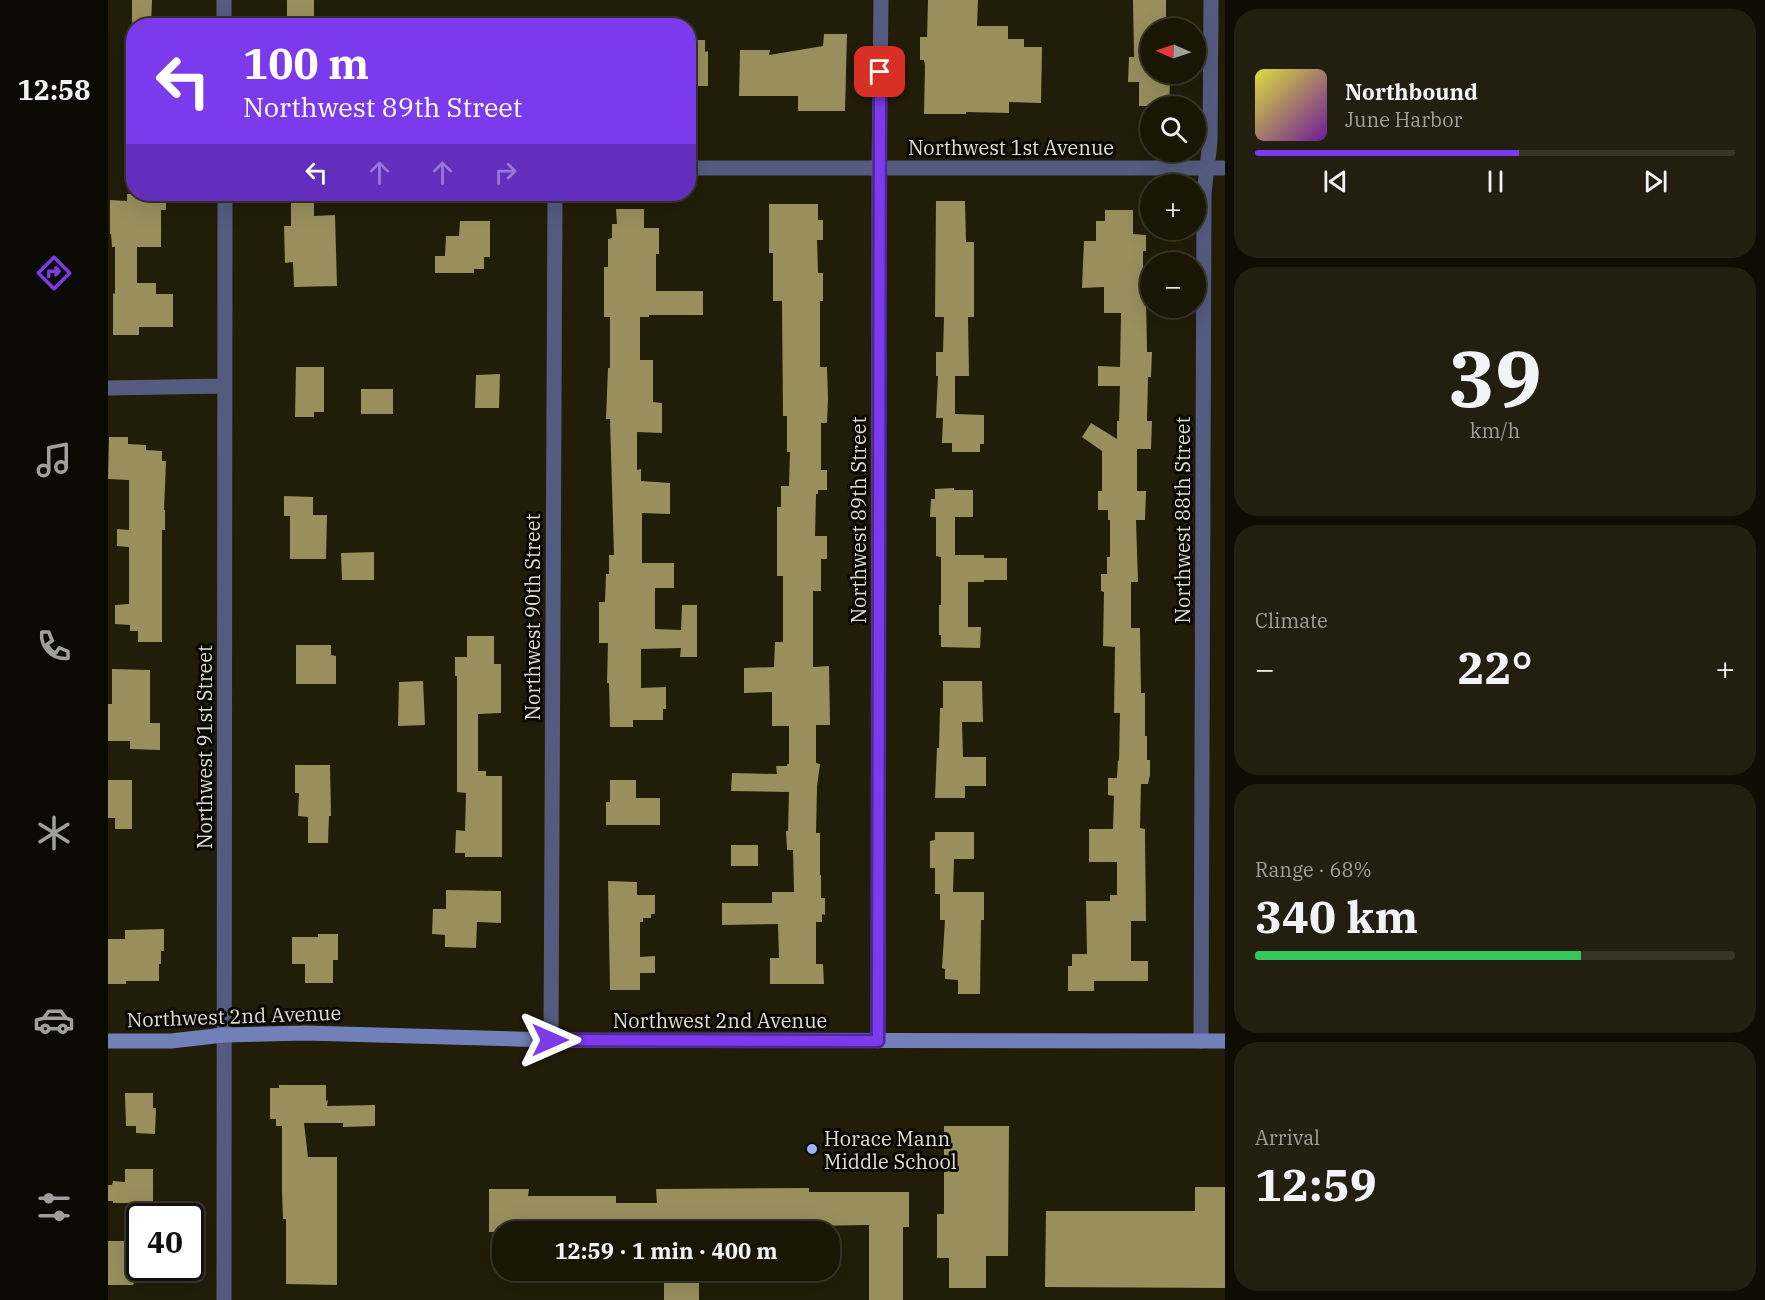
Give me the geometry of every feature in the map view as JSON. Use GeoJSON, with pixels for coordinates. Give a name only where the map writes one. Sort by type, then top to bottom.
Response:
{"type":"FeatureCollection","features":[{"type":"Feature","properties":{"kind":"street"},"geometry":{"type":"LineString","coordinates":[[224,0],[224,18]]}},
{"type":"Feature","properties":{"kind":"street","name":"Northwest 89th Street"},"geometry":{"type":"LineString","coordinates":[[878,1041],[879,168],[882,0]]}},
{"type":"Feature","properties":{"kind":"street","name":"Northwest 88th Street"},"geometry":{"type":"LineString","coordinates":[[1201,1041],[1204,193],[1210,142],[1211,0]]}},
{"type":"Feature","properties":{"kind":"street","name":"Northwest 1st Avenue"},"geometry":{"type":"LineString","coordinates":[[696,168],[1225,168]]}},
{"type":"Feature","properties":{"kind":"street","name":"Northwest 91st Street"},"geometry":{"type":"LineString","coordinates":[[224,1300],[225,201]]}},
{"type":"Feature","properties":{"kind":"street","name":"Northwest 90th Street"},"geometry":{"type":"LineString","coordinates":[[550,1040],[555,201]]}},
{"type":"Feature","properties":{"kind":"street"},"geometry":{"type":"LineString","coordinates":[[108,388],[225,386]]}},
{"type":"Feature","properties":{"kind":"street","name":"Northwest 2nd Avenue"},"geometry":{"type":"LineString","coordinates":[[108,1041],[171,1041],[224,1035],[345,1034],[550,1040],[1225,1041]]}},
{"type":"Feature","properties":{"kind":"building"},"geometry":{"type":"Polygon","coordinates":[[[132,0],[152,0],[151,18],[132,18],[132,0]]]}},
{"type":"Feature","properties":{"kind":"building"},"geometry":{"type":"Polygon","coordinates":[[[287,0],[314,0],[314,18],[287,18],[287,0]]]}},
{"type":"Feature","properties":{"kind":"building"},"geometry":{"type":"Polygon","coordinates":[[[928,0],[978,0],[977,26],[1008,26],[1008,39],[1024,39],[1024,47],[1042,47],[1041,103],[1009,102],[1009,113],[924,114],[925,66],[924,60],[920,60],[920,37],[927,37],[928,0]]]}},
{"type":"Feature","properties":{"kind":"building"},"geometry":{"type":"Polygon","coordinates":[[[1133,0],[1166,0],[1166,18],[1140,18],[1140,84],[1170,84],[1169,96],[1140,96],[1139,106],[1139,82],[1128,82],[1129,57],[1134,57],[1133,0]]]}},
{"type":"Feature","properties":{"kind":"building"},"geometry":{"type":"Polygon","coordinates":[[[824,34],[847,34],[845,111],[798,111],[798,96],[739,96],[740,50],[770,50],[769,55],[823,46],[824,34]]]}},
{"type":"Feature","properties":{"kind":"building"},"geometry":{"type":"Polygon","coordinates":[[[696,40],[705,40],[705,52],[708,51],[708,86],[696,86],[696,40]]]}},
{"type":"Feature","properties":{"kind":"building"},"geometry":{"type":"Polygon","coordinates":[[[110,200],[166,201],[166,210],[161,210],[161,247],[137,247],[137,283],[156,283],[156,294],[173,294],[173,327],[139,327],[139,335],[113,335],[115,247],[112,247],[110,234],[110,200]]]}},
{"type":"Feature","properties":{"kind":"building"},"geometry":{"type":"Polygon","coordinates":[[[291,201],[314,201],[314,216],[335,215],[337,286],[294,287],[293,262],[285,263],[284,226],[291,226],[291,201]]]}},
{"type":"Feature","properties":{"kind":"building"},"geometry":{"type":"Polygon","coordinates":[[[936,201],[965,201],[966,242],[974,242],[974,317],[968,317],[969,376],[955,376],[955,414],[984,415],[984,444],[980,444],[980,452],[952,452],[952,443],[942,443],[943,418],[936,418],[938,376],[936,376],[936,352],[943,352],[944,317],[935,317],[936,201]]]}},
{"type":"Feature","properties":{"kind":"building"},"geometry":{"type":"Polygon","coordinates":[[[769,204],[818,204],[818,220],[823,220],[823,240],[817,240],[818,273],[823,273],[823,301],[820,301],[820,367],[827,367],[828,398],[827,423],[821,423],[821,470],[827,470],[827,490],[818,490],[816,494],[815,536],[827,536],[827,559],[821,559],[821,591],[813,591],[813,667],[829,666],[830,725],[816,725],[816,763],[820,764],[816,833],[820,833],[821,898],[825,898],[825,915],[822,914],[822,922],[816,922],[816,964],[823,964],[824,984],[770,984],[770,958],[779,958],[778,924],[722,925],[722,903],[772,903],[772,892],[794,892],[793,850],[787,850],[786,831],[788,831],[789,792],[731,791],[732,773],[777,774],[776,766],[789,764],[789,726],[772,726],[772,692],[744,693],[744,668],[774,667],[775,642],[783,642],[783,576],[777,576],[777,507],[781,507],[781,486],[789,486],[790,452],[787,452],[787,416],[783,416],[782,301],[773,301],[773,253],[769,253],[769,204]]]}},
{"type":"Feature","properties":{"kind":"building"},"geometry":{"type":"Polygon","coordinates":[[[616,209],[644,209],[644,228],[659,228],[656,291],[703,291],[703,315],[640,317],[640,360],[653,360],[653,402],[662,403],[662,433],[637,432],[637,470],[641,469],[641,481],[670,483],[670,514],[642,513],[642,563],[674,563],[674,588],[655,588],[655,629],[681,630],[682,605],[697,605],[697,657],[680,657],[681,648],[641,649],[641,688],[666,687],[666,709],[663,709],[663,720],[633,720],[633,727],[610,727],[609,683],[607,683],[608,643],[599,643],[599,602],[605,602],[609,555],[614,555],[610,419],[606,419],[608,368],[610,368],[610,317],[604,317],[604,267],[608,267],[608,239],[612,238],[612,224],[617,224],[616,209]]]}},
{"type":"Feature","properties":{"kind":"building"},"geometry":{"type":"Polygon","coordinates":[[[1105,210],[1133,210],[1133,234],[1140,235],[1140,240],[1146,240],[1146,251],[1140,252],[1140,318],[1146,318],[1147,352],[1152,352],[1151,377],[1148,377],[1147,421],[1152,421],[1151,449],[1137,449],[1137,491],[1146,491],[1145,520],[1136,520],[1138,582],[1131,582],[1131,628],[1140,628],[1141,693],[1145,693],[1145,736],[1147,736],[1147,760],[1150,760],[1150,775],[1148,784],[1141,784],[1140,828],[1145,829],[1146,921],[1131,921],[1131,961],[1148,961],[1148,981],[1094,981],[1094,991],[1068,991],[1068,966],[1072,966],[1072,954],[1087,954],[1086,901],[1110,901],[1110,895],[1117,895],[1117,862],[1089,862],[1089,829],[1113,829],[1114,796],[1108,795],[1108,778],[1117,778],[1119,761],[1120,713],[1114,713],[1115,647],[1103,646],[1104,592],[1101,591],[1101,574],[1107,574],[1107,557],[1110,557],[1110,520],[1108,520],[1108,510],[1098,510],[1098,491],[1102,491],[1102,451],[1082,437],[1091,423],[1117,439],[1117,421],[1119,421],[1120,386],[1098,386],[1098,366],[1120,367],[1121,313],[1104,313],[1104,287],[1082,288],[1084,241],[1096,241],[1096,221],[1105,221],[1105,210]]]}},
{"type":"Feature","properties":{"kind":"building"},"geometry":{"type":"Polygon","coordinates":[[[460,221],[490,221],[490,257],[484,257],[484,269],[474,269],[474,273],[435,273],[435,256],[445,256],[446,236],[459,236],[460,221]]]}},
{"type":"Feature","properties":{"kind":"building"},"geometry":{"type":"Polygon","coordinates":[[[296,367],[324,367],[324,412],[314,412],[314,417],[295,417],[296,367]]]}},
{"type":"Feature","properties":{"kind":"building"},"geometry":{"type":"Polygon","coordinates":[[[500,374],[499,408],[475,408],[476,375],[500,374]]]}},
{"type":"Feature","properties":{"kind":"building"},"geometry":{"type":"Polygon","coordinates":[[[361,389],[393,389],[393,414],[361,414],[361,389]]]}},
{"type":"Feature","properties":{"kind":"building"},"geometry":{"type":"Polygon","coordinates":[[[109,437],[128,437],[128,444],[146,445],[146,450],[162,451],[162,461],[166,461],[165,530],[162,530],[162,642],[138,642],[138,631],[130,631],[130,625],[115,624],[115,605],[129,604],[129,547],[117,546],[117,529],[129,530],[129,480],[108,479],[109,437]]]}},
{"type":"Feature","properties":{"kind":"building"},"geometry":{"type":"Polygon","coordinates":[[[954,488],[954,490],[973,490],[973,517],[955,517],[955,555],[1007,558],[1007,580],[968,582],[968,627],[981,627],[980,648],[941,647],[941,635],[939,635],[941,557],[936,556],[936,517],[930,517],[931,499],[935,499],[935,489],[954,488]]]}},
{"type":"Feature","properties":{"kind":"building"},"geometry":{"type":"Polygon","coordinates":[[[284,496],[313,497],[313,515],[327,515],[326,559],[290,559],[290,516],[284,516],[284,496]]]}},
{"type":"Feature","properties":{"kind":"building"},"geometry":{"type":"Polygon","coordinates":[[[374,552],[374,580],[342,580],[341,553],[374,552]]]}},
{"type":"Feature","properties":{"kind":"building"},"geometry":{"type":"Polygon","coordinates":[[[467,636],[494,636],[494,664],[501,664],[501,713],[478,714],[478,771],[486,771],[486,776],[502,776],[502,857],[465,857],[465,853],[455,853],[456,830],[465,831],[466,793],[457,792],[455,657],[467,657],[467,636]]]}},
{"type":"Feature","properties":{"kind":"building"},"geometry":{"type":"Polygon","coordinates":[[[296,645],[331,645],[331,655],[336,656],[336,684],[296,684],[296,645]]]}},
{"type":"Feature","properties":{"kind":"building"},"geometry":{"type":"Polygon","coordinates":[[[112,669],[150,670],[150,723],[160,723],[160,750],[130,749],[130,741],[108,741],[108,704],[112,704],[112,669]]]}},
{"type":"Feature","properties":{"kind":"building"},"geometry":{"type":"Polygon","coordinates":[[[423,681],[425,725],[398,726],[399,682],[423,681]]]}},
{"type":"Feature","properties":{"kind":"building"},"geometry":{"type":"Polygon","coordinates":[[[943,681],[982,681],[983,722],[962,722],[963,757],[986,757],[986,786],[965,786],[965,798],[935,798],[940,708],[943,708],[943,681]]]}},
{"type":"Feature","properties":{"kind":"building"},"geometry":{"type":"Polygon","coordinates":[[[295,765],[330,765],[331,816],[329,816],[328,843],[308,843],[308,817],[298,816],[299,793],[295,793],[295,765]]]}},
{"type":"Feature","properties":{"kind":"building"},"geometry":{"type":"Polygon","coordinates":[[[108,780],[132,780],[132,829],[115,829],[115,818],[108,818],[108,780]]]}},
{"type":"Feature","properties":{"kind":"building"},"geometry":{"type":"Polygon","coordinates":[[[610,780],[636,780],[636,798],[660,798],[660,825],[606,825],[606,802],[610,802],[610,780]]]}},
{"type":"Feature","properties":{"kind":"building"},"geometry":{"type":"Polygon","coordinates":[[[935,832],[974,832],[974,859],[954,859],[953,892],[984,892],[984,920],[981,920],[980,994],[958,994],[958,980],[945,979],[945,969],[942,968],[945,920],[940,920],[940,894],[935,894],[935,868],[930,868],[930,841],[935,840],[935,832]]]}},
{"type":"Feature","properties":{"kind":"building"},"geometry":{"type":"Polygon","coordinates":[[[731,845],[758,845],[758,866],[731,866],[731,845]]]}},
{"type":"Feature","properties":{"kind":"building"},"geometry":{"type":"Polygon","coordinates":[[[608,881],[637,882],[637,895],[655,895],[655,914],[651,914],[651,918],[643,918],[643,922],[640,922],[640,957],[655,956],[655,973],[640,973],[640,990],[610,990],[608,881]]]}},
{"type":"Feature","properties":{"kind":"building"},"geometry":{"type":"Polygon","coordinates":[[[446,890],[501,891],[501,923],[477,922],[476,948],[445,947],[445,935],[432,934],[433,909],[446,909],[446,890]]]}},
{"type":"Feature","properties":{"kind":"building"},"geometry":{"type":"Polygon","coordinates":[[[164,929],[164,951],[161,951],[159,981],[126,981],[126,984],[108,984],[108,939],[125,939],[125,930],[164,929]]]}},
{"type":"Feature","properties":{"kind":"building"},"geometry":{"type":"Polygon","coordinates":[[[318,934],[338,934],[338,960],[333,960],[333,983],[305,983],[305,964],[292,964],[292,937],[318,937],[318,934]]]}},
{"type":"Feature","properties":{"kind":"building"},"geometry":{"type":"Polygon","coordinates":[[[279,1085],[326,1085],[327,1106],[375,1105],[375,1126],[343,1127],[343,1123],[304,1123],[308,1157],[337,1157],[337,1285],[286,1284],[282,1126],[276,1126],[276,1119],[270,1119],[270,1088],[279,1088],[279,1085]]]}},
{"type":"Feature","properties":{"kind":"building"},"geometry":{"type":"Polygon","coordinates":[[[125,1093],[153,1093],[153,1108],[156,1108],[155,1134],[136,1133],[136,1126],[126,1126],[125,1093]]]}},
{"type":"Feature","properties":{"kind":"building"},"geometry":{"type":"Polygon","coordinates":[[[944,1126],[1009,1126],[1008,1256],[986,1256],[986,1288],[949,1288],[949,1258],[937,1258],[937,1214],[944,1214],[944,1126]]]}},
{"type":"Feature","properties":{"kind":"building"},"geometry":{"type":"Polygon","coordinates":[[[125,1169],[153,1169],[153,1203],[108,1201],[108,1185],[112,1185],[113,1181],[125,1182],[125,1169]]]}},
{"type":"Feature","properties":{"kind":"building"},"geometry":{"type":"Polygon","coordinates":[[[1195,1187],[1225,1187],[1225,1288],[1045,1287],[1046,1211],[1195,1211],[1195,1187]]]}},
{"type":"Feature","properties":{"kind":"building"},"geometry":{"type":"Polygon","coordinates":[[[809,1188],[809,1192],[909,1192],[909,1227],[903,1227],[903,1300],[869,1300],[869,1225],[840,1225],[840,1221],[492,1221],[492,1232],[489,1232],[489,1189],[529,1189],[528,1196],[616,1196],[616,1203],[657,1203],[656,1189],[809,1188]]]}},
{"type":"Feature","properties":{"kind":"building"},"geometry":{"type":"Polygon","coordinates":[[[108,1241],[126,1241],[126,1281],[140,1281],[140,1283],[108,1285],[108,1241]]]}},
{"type":"Feature","properties":{"kind":"building"},"geometry":{"type":"Polygon","coordinates":[[[664,1281],[699,1281],[699,1300],[664,1300],[664,1281]]]}},
{"type":"Feature","properties":{"kind":"place","name":"Horace Mann Middle School"},"geometry":{"type":"Point","coordinates":[812,1149]}},
{"type":"Feature","properties":{"kind":"route"},"geometry":{"type":"LineString","coordinates":[[550,1040],[878,1041],[880,72]]}}]}
